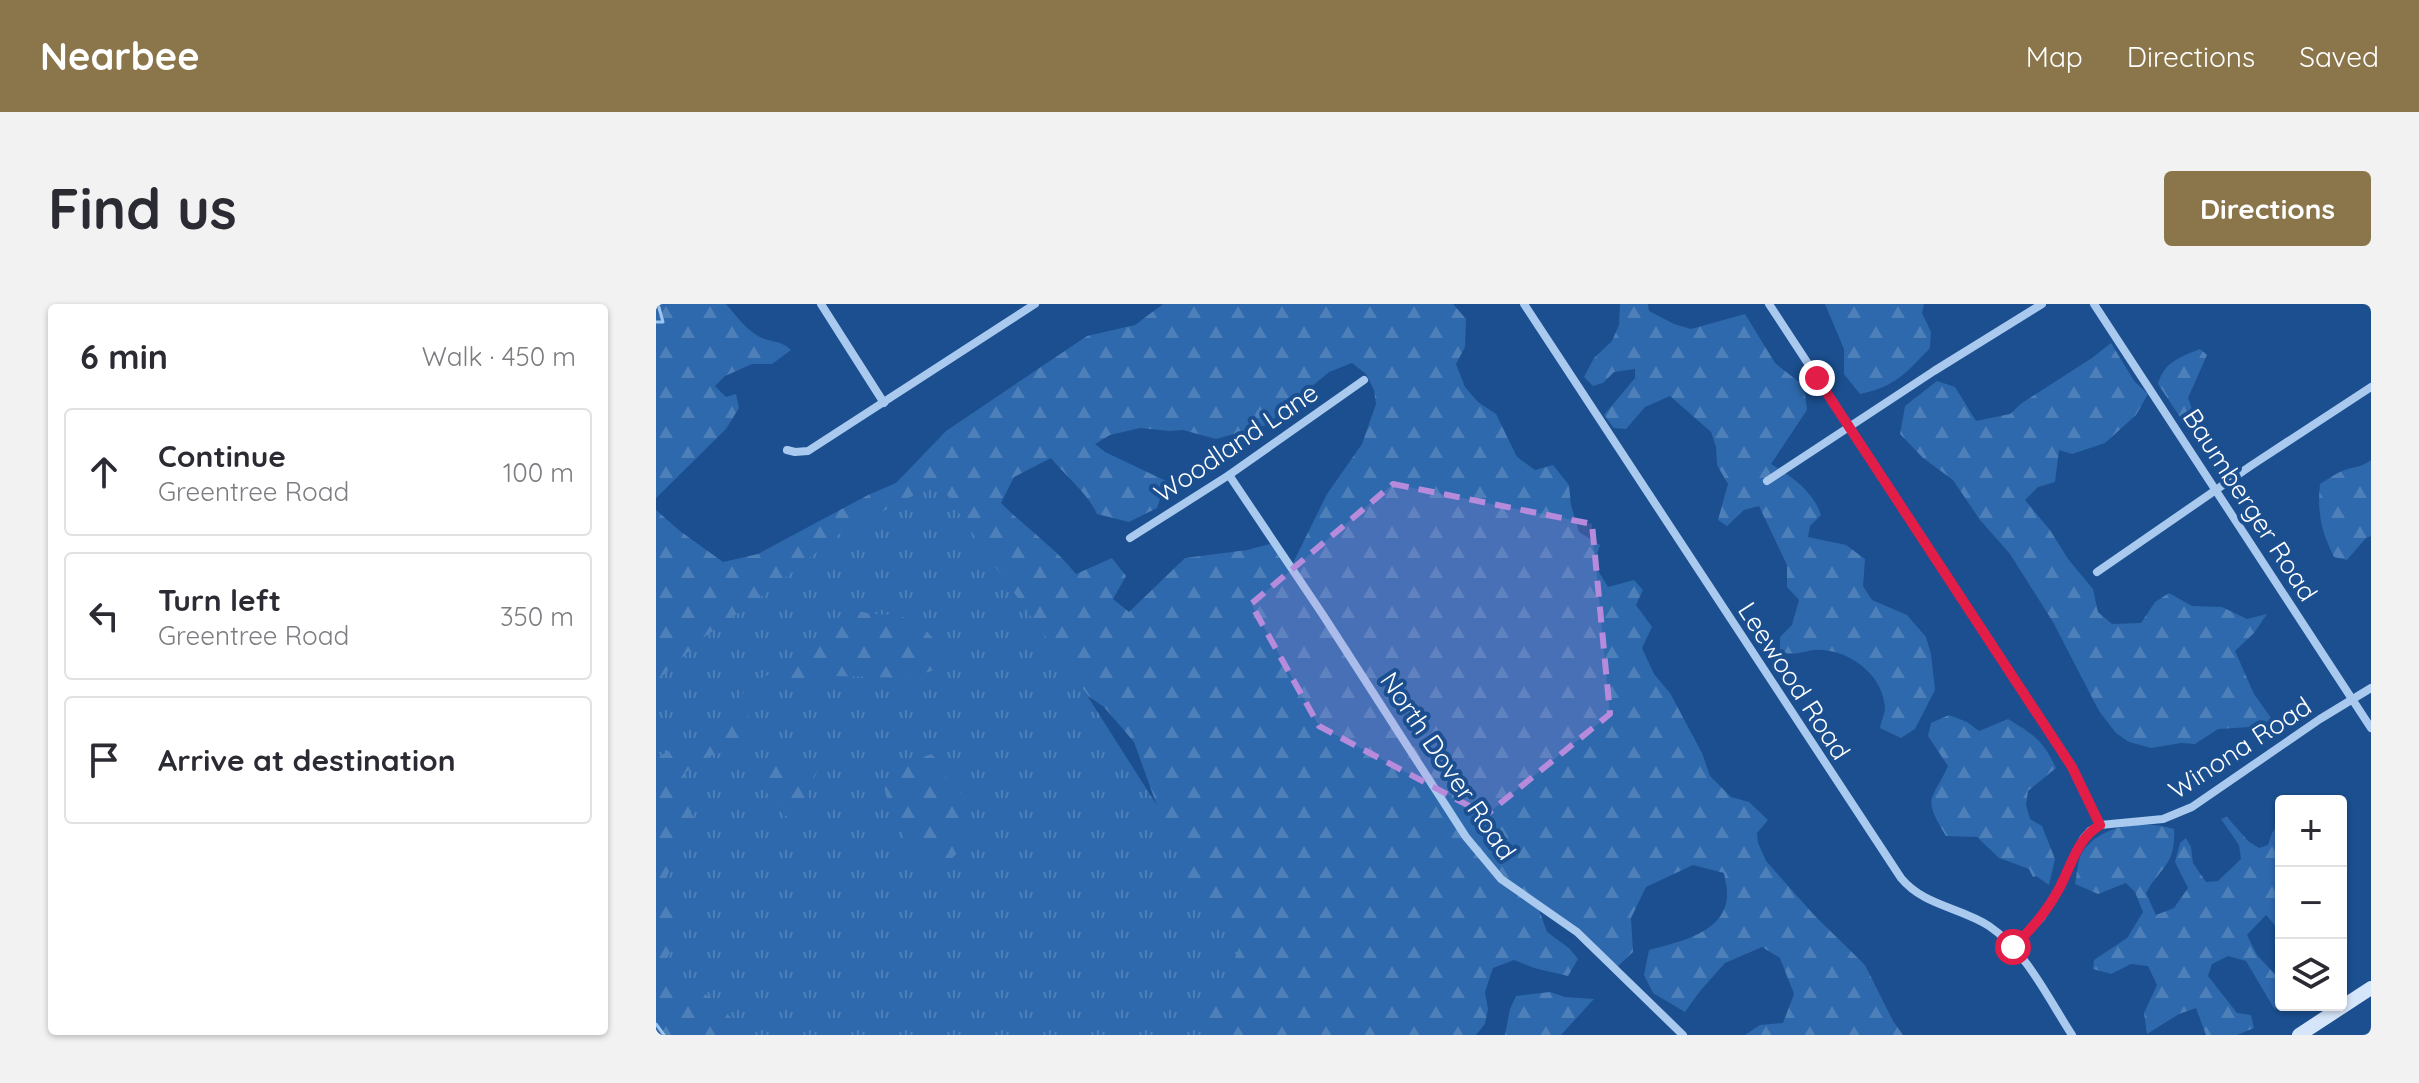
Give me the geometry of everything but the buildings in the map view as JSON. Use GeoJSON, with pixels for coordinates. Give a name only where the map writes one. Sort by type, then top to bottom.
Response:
{"type":"FeatureCollection","features":[{"type":"Feature","properties":{"kind":"main road"},"geometry":{"type":"LineString","coordinates":[[2299,1035],[2371,988]]}},
{"type":"Feature","properties":{"kind":"street"},"geometry":{"type":"LineString","coordinates":[[821,304],[884,403]]}},
{"type":"Feature","properties":{"kind":"street"},"geometry":{"type":"LineString","coordinates":[[787,450],[808,451],[1035,304]]}},
{"type":"Feature","properties":{"kind":"street","name":"Leewood Road"},"geometry":{"type":"LineString","coordinates":[[1524,304],[1901,878],[1927,900],[1987,924],[2013,947],[2072,1035]]}},
{"type":"Feature","properties":{"kind":"street"},"geometry":{"type":"LineString","coordinates":[[1769,304],[2072,767],[2100,825],[2083,839],[2047,908],[2013,947]]}},
{"type":"Feature","properties":{"kind":"street"},"geometry":{"type":"LineString","coordinates":[[1767,481],[2042,304]]}},
{"type":"Feature","properties":{"kind":"street","name":"Baumberger Road"},"geometry":{"type":"LineString","coordinates":[[2094,304],[2371,728]]}},
{"type":"Feature","properties":{"kind":"street","name":"Woodland Lane"},"geometry":{"type":"LineString","coordinates":[[1130,538],[1229,475],[1364,380]]}},
{"type":"Feature","properties":{"kind":"street"},"geometry":{"type":"LineString","coordinates":[[2097,572],[2371,387]]}},
{"type":"Feature","properties":{"kind":"street","name":"North Dover Road"},"geometry":{"type":"LineString","coordinates":[[1229,475],[1466,837],[1490,868],[1583,937],[1683,1035]]}},
{"type":"Feature","properties":{"kind":"street","name":"Winona Road"},"geometry":{"type":"LineString","coordinates":[[2100,825],[2155,821],[2192,807],[2371,688]]}},
{"type":"Feature","properties":{"kind":"highlighted area"},"geometry":{"type":"Polygon","coordinates":[[[1393,484],[1592,524],[1610,714],[1486,815],[1319,726],[1251,604],[1393,484]]]}},
{"type":"Feature","properties":{"kind":"green space"},"geometry":{"type":"Polygon","coordinates":[[[656,304],[726,304],[755,334],[791,350],[772,364],[752,364],[725,376],[715,386],[726,397],[736,394],[739,408],[726,429],[656,498],[656,304]]]}},
{"type":"Feature","properties":{"kind":"green space"},"geometry":{"type":"Polygon","coordinates":[[[1163,304],[1453,304],[1466,319],[1465,347],[1456,364],[1465,387],[1478,402],[1496,414],[1517,457],[1535,470],[1553,465],[1569,485],[1579,532],[1600,545],[1594,564],[1608,587],[1634,580],[1643,590],[1636,605],[1652,627],[1642,648],[1654,674],[1670,693],[1702,753],[1710,776],[1731,797],[1749,802],[1768,820],[1757,833],[1766,861],[1814,915],[1865,965],[1903,1035],[1745,1035],[1760,1025],[1783,1023],[1794,994],[1780,958],[1762,947],[1725,963],[1685,1012],[1653,993],[1644,975],[1649,950],[1700,933],[1711,926],[1725,906],[1724,873],[1693,865],[1646,887],[1631,918],[1633,952],[1616,968],[1537,904],[1547,932],[1578,959],[1568,976],[1514,960],[1493,968],[1485,992],[1488,1009],[1485,1024],[1476,1035],[1202,1035],[1200,1007],[1228,978],[1242,939],[1199,905],[1134,742],[1104,707],[1088,696],[936,478],[920,492],[839,534],[765,594],[703,638],[656,682],[656,510],[723,562],[758,554],[896,483],[946,431],[1087,336],[1135,325],[1163,304]],[[1352,363],[1329,372],[1266,425],[1216,439],[1183,430],[1140,428],[1110,435],[1095,444],[1105,452],[1166,481],[1157,508],[1129,522],[1097,514],[1051,458],[1014,477],[1001,503],[1076,574],[1112,558],[1126,576],[1113,599],[1129,612],[1185,558],[1270,544],[1278,548],[1291,567],[1327,494],[1362,444],[1376,404],[1374,390],[1366,374],[1352,363]]]}},
{"type":"Feature","properties":{"kind":"green space"},"geometry":{"type":"Polygon","coordinates":[[[1620,304],[1648,304],[1649,311],[1691,329],[1745,314],[1775,363],[1804,386],[1807,410],[1771,464],[1801,485],[1818,507],[1821,515],[1810,526],[1808,537],[1846,545],[1865,559],[1863,586],[1872,600],[1907,615],[1926,637],[1935,690],[1915,729],[1901,738],[1880,728],[1885,710],[1884,698],[1873,677],[1855,661],[1823,650],[1793,654],[1780,652],[1780,637],[1792,625],[1799,600],[1787,587],[1787,565],[1759,506],[1744,510],[1727,526],[1718,520],[1728,484],[1717,465],[1711,432],[1670,396],[1645,407],[1626,429],[1614,428],[1604,415],[1635,378],[1635,369],[1614,372],[1603,383],[1593,386],[1584,377],[1594,358],[1612,341],[1619,325],[1620,304]]]}},
{"type":"Feature","properties":{"kind":"green space"},"geometry":{"type":"Polygon","coordinates":[[[1825,304],[1924,304],[1922,313],[1931,332],[1930,348],[1891,383],[1860,394],[1844,374],[1844,349],[1825,304]]]}},
{"type":"Feature","properties":{"kind":"green space"},"geometry":{"type":"Polygon","coordinates":[[[2111,343],[2134,381],[2148,394],[2136,415],[2105,443],[2072,454],[2059,450],[2055,482],[2038,487],[2025,500],[2093,589],[2098,612],[2112,624],[2141,623],[2155,602],[2169,593],[2192,606],[2222,607],[2247,619],[2267,614],[2254,633],[2235,651],[2254,694],[2271,718],[2271,735],[2250,727],[2218,729],[2195,744],[2151,748],[2129,742],[2116,733],[2099,711],[2053,622],[2010,554],[1980,520],[1953,480],[1923,458],[1900,434],[1905,406],[1937,381],[1955,387],[1976,421],[2010,414],[2111,343]]]}},
{"type":"Feature","properties":{"kind":"green space"},"geometry":{"type":"Polygon","coordinates":[[[2200,349],[2207,355],[2188,398],[2192,414],[2188,424],[2184,423],[2158,384],[2169,365],[2200,349]]]}},
{"type":"Feature","properties":{"kind":"green space"},"geometry":{"type":"Polygon","coordinates":[[[2371,460],[2371,536],[2347,560],[2334,557],[2321,521],[2320,484],[2371,460]]]}},
{"type":"Feature","properties":{"kind":"green space"},"geometry":{"type":"Polygon","coordinates":[[[938,461],[1303,1035],[656,1035],[656,636],[938,461]]]}},
{"type":"Feature","properties":{"kind":"green space"},"geometry":{"type":"Polygon","coordinates":[[[847,608],[871,614],[897,615],[921,624],[935,641],[943,667],[910,678],[832,676],[777,684],[756,701],[748,717],[761,740],[710,756],[686,772],[680,787],[697,826],[694,839],[673,861],[666,879],[670,897],[682,913],[685,925],[664,964],[673,981],[695,988],[714,1000],[744,1035],[656,1035],[656,760],[721,725],[751,685],[797,658],[847,608]]]}},
{"type":"Feature","properties":{"kind":"green space"},"geometry":{"type":"Polygon","coordinates":[[[1949,715],[1979,731],[2008,719],[2024,729],[2047,751],[2056,768],[2028,791],[2026,805],[2030,819],[2042,826],[2055,859],[2049,885],[2033,877],[2029,869],[1999,858],[1977,837],[1946,836],[1934,813],[1932,800],[1948,766],[1928,736],[1931,723],[1949,715]]]}},
{"type":"Feature","properties":{"kind":"green space"},"geometry":{"type":"Polygon","coordinates":[[[931,754],[942,764],[949,786],[965,797],[970,814],[962,846],[948,861],[939,863],[914,856],[884,786],[914,761],[931,754]]]}},
{"type":"Feature","properties":{"kind":"green space"},"geometry":{"type":"Polygon","coordinates":[[[783,761],[800,770],[817,772],[809,789],[808,817],[802,824],[781,812],[767,791],[765,775],[768,769],[772,763],[783,761]]]}},
{"type":"Feature","properties":{"kind":"green space"},"geometry":{"type":"Polygon","coordinates":[[[2227,817],[2248,841],[2259,848],[2268,845],[2275,829],[2275,926],[2266,915],[2247,935],[2257,955],[2275,974],[2275,1010],[2246,961],[2228,956],[2212,964],[2208,976],[2237,1013],[2251,1015],[2254,1028],[2237,1035],[2206,1035],[2196,1008],[2179,1014],[2147,1034],[2144,1013],[2157,985],[2148,966],[2131,964],[2111,974],[2093,969],[2094,960],[2127,938],[2143,912],[2135,892],[2126,883],[2098,894],[2075,884],[2080,857],[2090,843],[2111,830],[2137,825],[2174,829],[2170,858],[2146,893],[2156,915],[2174,908],[2188,888],[2175,862],[2180,843],[2186,838],[2193,863],[2206,882],[2218,881],[2241,859],[2239,845],[2221,819],[2227,817]]]}},
{"type":"Feature","properties":{"kind":"green space"},"geometry":{"type":"Polygon","coordinates":[[[1550,992],[1565,997],[1594,999],[1561,1035],[1505,1035],[1516,996],[1550,992]]]}},
{"type":"Feature","properties":{"kind":"waterway"},"geometry":{"type":"LineString","coordinates":[[656,322],[663,322],[658,304]]}},
{"type":"Feature","properties":{"kind":"waterway"},"geometry":{"type":"LineString","coordinates":[[656,1024],[664,1035]]}},
{"type":"Feature","properties":{"kind":"route"},"geometry":{"type":"LineString","coordinates":[[1817,378],[2072,767],[2100,825],[2083,839],[2041,918],[2013,947]]}}]}
